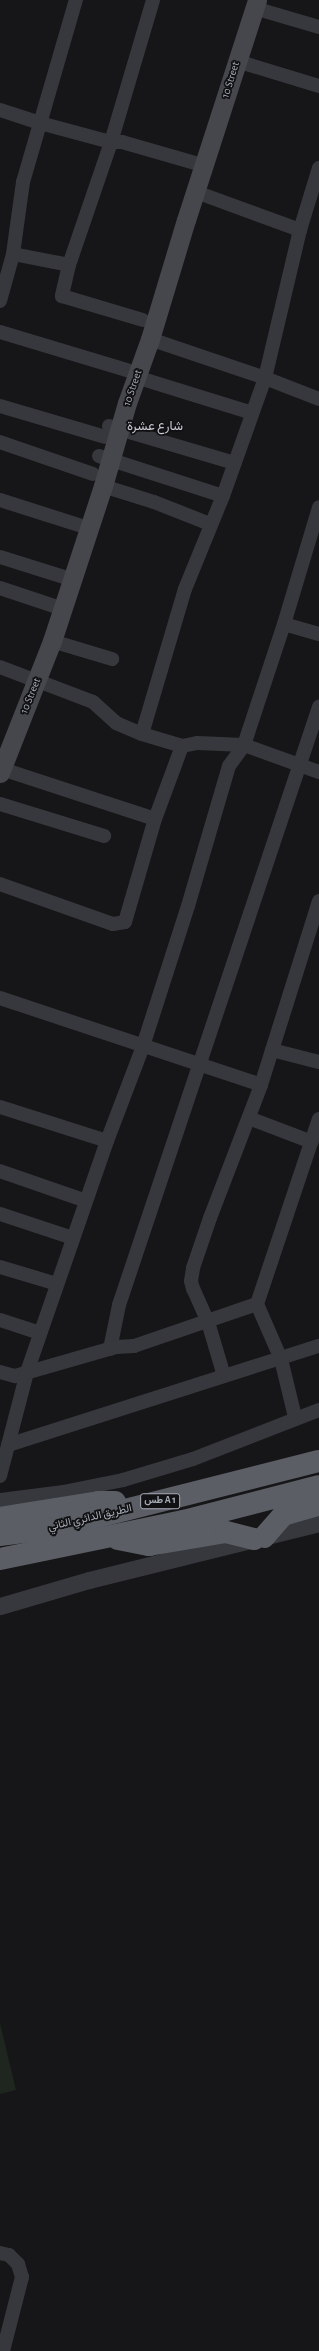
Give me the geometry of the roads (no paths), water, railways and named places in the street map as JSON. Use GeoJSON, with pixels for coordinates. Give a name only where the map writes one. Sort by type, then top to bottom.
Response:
{"type":"FeatureCollection","features":[{"type":"Feature","properties":{"kind":"highway","name":"الطريق الدائري الثاني"},"geometry":{"type":"LineString","coordinates":[[0,1535],[54,1528],[319,1461]]}},
{"type":"Feature","properties":{"kind":"highway","name":"الطريق الدائري الثاني"},"geometry":{"type":"LineString","coordinates":[[0,1560],[184,1521],[319,1486]]}},
{"type":"Feature","properties":{"kind":"highway"},"geometry":{"type":"LineString","coordinates":[[0,1518],[99,1502],[158,1502]]}},
{"type":"Feature","properties":{"kind":"highway"},"geometry":{"type":"LineString","coordinates":[[109,1537],[149,1545],[226,1532],[259,1538],[283,1515],[319,1506]]}},
{"type":"Feature","properties":{"kind":"main road","name":"10 Street"},"geometry":{"type":"LineString","coordinates":[[132,374],[143,320],[237,61],[252,3]]}},
{"type":"Feature","properties":{"kind":"main road","name":"10 Street"},"geometry":{"type":"LineString","coordinates":[[0,765],[34,680],[52,641],[111,430],[132,374],[150,339],[196,192],[199,164],[252,3]]}},
{"type":"Feature","properties":{"kind":"main road","name":"10 Street"},"geometry":{"type":"LineString","coordinates":[[34,680],[54,606],[79,526],[98,480]]}},
{"type":"Feature","properties":{"kind":"street"},"geometry":{"type":"LineString","coordinates":[[0,301],[13,254],[23,182],[76,0]]}},
{"type":"Feature","properties":{"kind":"street"},"geometry":{"type":"LineString","coordinates":[[143,320],[62,296],[69,265],[111,142],[153,0]]}},
{"type":"Feature","properties":{"kind":"street"},"geometry":{"type":"LineString","coordinates":[[252,3],[319,28]]}},
{"type":"Feature","properties":{"kind":"street"},"geometry":{"type":"LineString","coordinates":[[237,61],[319,86]]}},
{"type":"Feature","properties":{"kind":"street"},"geometry":{"type":"LineString","coordinates":[[0,110],[40,123],[111,142],[122,142],[199,164]]}},
{"type":"Feature","properties":{"kind":"street"},"geometry":{"type":"LineString","coordinates":[[142,734],[185,588],[210,524],[223,496],[265,378],[300,230],[319,168]]}},
{"type":"Feature","properties":{"kind":"street"},"geometry":{"type":"LineString","coordinates":[[196,192],[300,230]]}},
{"type":"Feature","properties":{"kind":"street"},"geometry":{"type":"LineString","coordinates":[[13,254],[69,265]]}},
{"type":"Feature","properties":{"kind":"street"},"geometry":{"type":"LineString","coordinates":[[0,332],[252,413]]}},
{"type":"Feature","properties":{"kind":"street"},"geometry":{"type":"LineString","coordinates":[[150,339],[265,378],[319,399]]}},
{"type":"Feature","properties":{"kind":"street"},"geometry":{"type":"LineString","coordinates":[[0,406],[111,430],[235,463]]}},
{"type":"Feature","properties":{"kind":"street"},"geometry":{"type":"LineString","coordinates":[[0,442],[210,524]]}},
{"type":"Feature","properties":{"kind":"street"},"geometry":{"type":"LineString","coordinates":[[104,458],[223,496]]}},
{"type":"Feature","properties":{"kind":"street"},"geometry":{"type":"LineString","coordinates":[[0,500],[79,526]]}},
{"type":"Feature","properties":{"kind":"street"},"geometry":{"type":"LineString","coordinates":[[0,1476],[8,1446],[6,1429],[142,1046],[188,906],[229,766],[244,745],[284,624],[319,507]]}},
{"type":"Feature","properties":{"kind":"street"},"geometry":{"type":"LineString","coordinates":[[0,557],[64,577]]}},
{"type":"Feature","properties":{"kind":"street"},"geometry":{"type":"LineString","coordinates":[[0,588],[54,606]]}},
{"type":"Feature","properties":{"kind":"street"},"geometry":{"type":"LineString","coordinates":[[284,624],[319,634]]}},
{"type":"Feature","properties":{"kind":"street"},"geometry":{"type":"LineString","coordinates":[[52,641],[112,659]]}},
{"type":"Feature","properties":{"kind":"street"},"geometry":{"type":"LineString","coordinates":[[0,667],[93,702],[116,723],[142,734],[182,746],[197,743],[244,745],[319,772]]}},
{"type":"Feature","properties":{"kind":"street"},"geometry":{"type":"LineString","coordinates":[[110,1349],[118,1305],[319,707]]}},
{"type":"Feature","properties":{"kind":"street"},"geometry":{"type":"LineString","coordinates":[[0,884],[113,924],[126,922],[155,820],[182,746]]}},
{"type":"Feature","properties":{"kind":"street"},"geometry":{"type":"LineString","coordinates":[[0,765],[155,820]]}},
{"type":"Feature","properties":{"kind":"street"},"geometry":{"type":"LineString","coordinates":[[0,804],[104,836]]}},
{"type":"Feature","properties":{"kind":"street"},"geometry":{"type":"LineString","coordinates":[[224,1376],[208,1322],[193,1289],[191,1281],[193,1268],[210,1218],[261,1085],[319,901]]}},
{"type":"Feature","properties":{"kind":"street"},"geometry":{"type":"LineString","coordinates":[[0,998],[261,1085]]}},
{"type":"Feature","properties":{"kind":"street"},"geometry":{"type":"LineString","coordinates":[[272,1050],[319,1062]]}},
{"type":"Feature","properties":{"kind":"street"},"geometry":{"type":"LineString","coordinates":[[0,1107],[107,1141]]}},
{"type":"Feature","properties":{"kind":"street"},"geometry":{"type":"LineString","coordinates":[[249,1118],[312,1142]]}},
{"type":"Feature","properties":{"kind":"street"},"geometry":{"type":"LineString","coordinates":[[295,1417],[281,1359],[257,1304],[319,1120]]}},
{"type":"Feature","properties":{"kind":"street"},"geometry":{"type":"LineString","coordinates":[[0,1171],[86,1201]]}},
{"type":"Feature","properties":{"kind":"street"},"geometry":{"type":"LineString","coordinates":[[0,1214],[73,1238]]}},
{"type":"Feature","properties":{"kind":"street"},"geometry":{"type":"LineString","coordinates":[[0,1267],[57,1284]]}},
{"type":"Feature","properties":{"kind":"street"},"geometry":{"type":"LineString","coordinates":[[0,1372],[15,1376],[110,1349],[134,1346],[208,1322],[257,1304]]}},
{"type":"Feature","properties":{"kind":"street"},"geometry":{"type":"LineString","coordinates":[[0,1320],[40,1333]]}},
{"type":"Feature","properties":{"kind":"street"},"geometry":{"type":"LineString","coordinates":[[8,1446],[319,1346]]}},
{"type":"Feature","properties":{"kind":"street"},"geometry":{"type":"LineString","coordinates":[[0,1500],[63,1492],[123,1480],[193,1459],[295,1417],[319,1410]]}},
{"type":"Feature","properties":{"kind":"street"},"geometry":{"type":"LineString","coordinates":[[0,1606],[89,1580],[319,1523]]}},
{"type":"Feature","properties":{"kind":"street"},"geometry":{"type":"LineString","coordinates":[[0,2253],[9,2255],[18,2264],[22,2277],[3,2351]]}},
{"type":"Feature","properties":{"kind":"district","name":"شارع عشرة"},"geometry":{"type":"Point","coordinates":[155,427]}}]}
